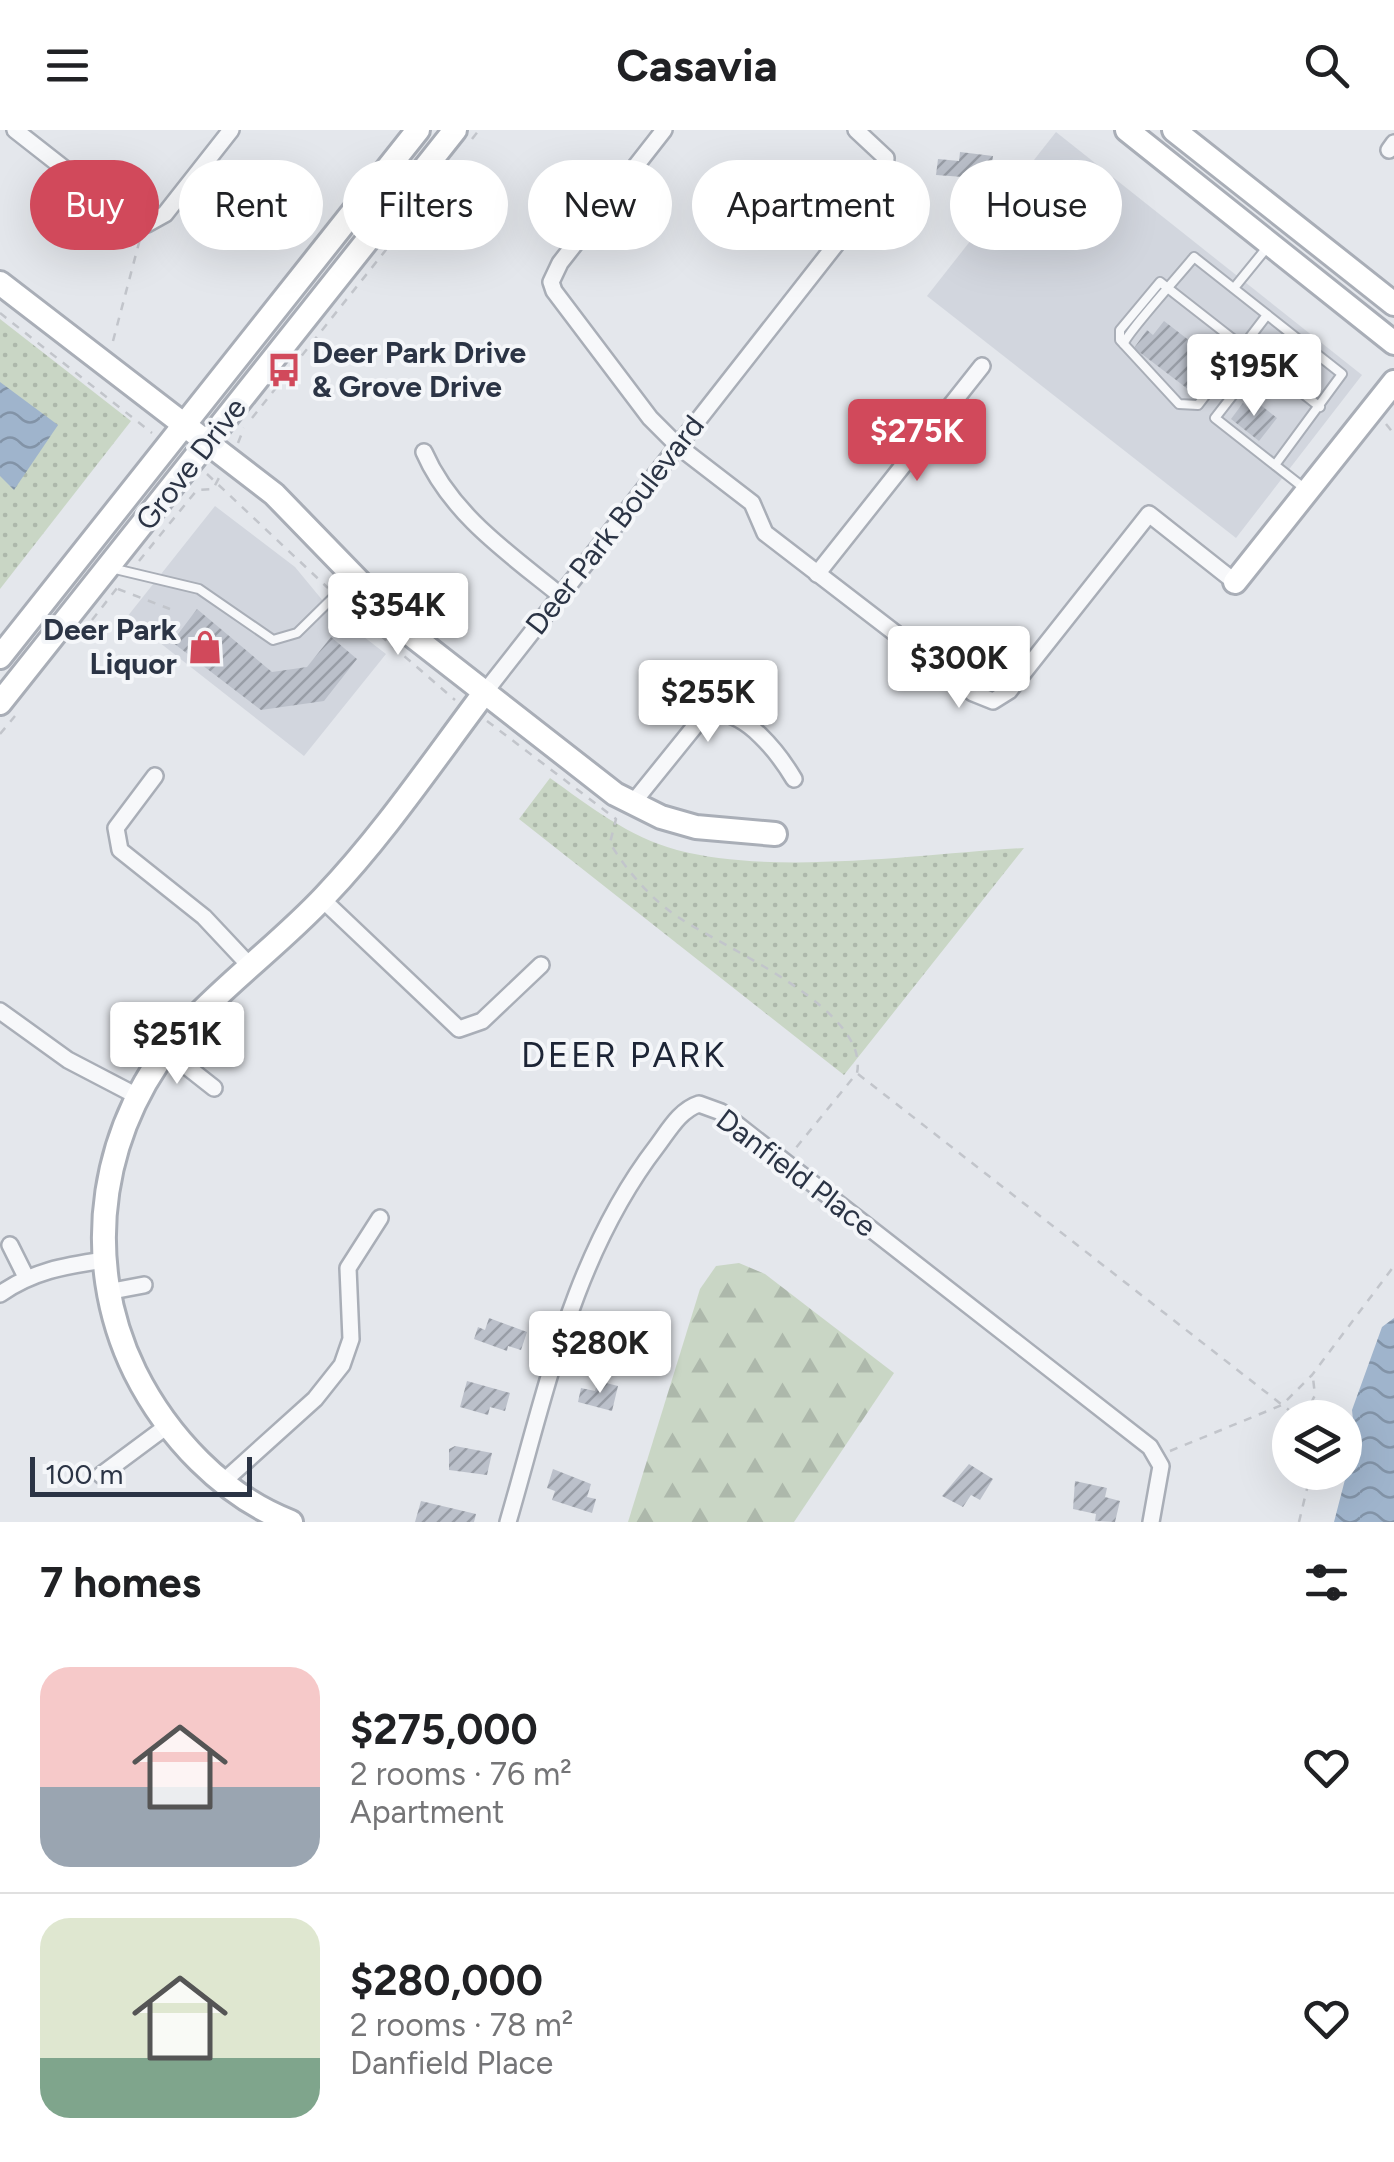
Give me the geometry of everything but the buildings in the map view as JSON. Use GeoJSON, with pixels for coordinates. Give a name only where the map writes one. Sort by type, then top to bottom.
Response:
{"type":"FeatureCollection","features":[{"type":"Feature","properties":{"kind":"street"},"geometry":{"type":"LineString","coordinates":[[15,130],[53,160]]}},
{"type":"Feature","properties":{"kind":"street"},"geometry":{"type":"LineString","coordinates":[[159,217],[231,130]]}},
{"type":"Feature","properties":{"kind":"street","name":"Grove Drive"},"geometry":{"type":"LineString","coordinates":[[0,657],[418,130]]}},
{"type":"Feature","properties":{"kind":"street"},"geometry":{"type":"LineString","coordinates":[[664,130],[560,262],[551,282],[560,302],[678,446],[752,503],[765,533],[973,693],[993,701],[1009,691],[1149,514],[1235,582],[1394,382]]}},
{"type":"Feature","properties":{"kind":"street","name":"Deer Park Boulevard"},"geometry":{"type":"LineString","coordinates":[[291,1522],[224,1482],[167,1426],[122,1346],[107,1292],[104,1260],[108,1181],[137,1096],[166,1051],[322,899],[878,191],[889,166],[882,152],[856,130]]}},
{"type":"Feature","properties":{"kind":"street"},"geometry":{"type":"LineString","coordinates":[[1127,130],[1394,343]]}},
{"type":"Feature","properties":{"kind":"street"},"geometry":{"type":"LineString","coordinates":[[1174,130],[1394,304]]}},
{"type":"Feature","properties":{"kind":"street","name":"Grove Drive"},"geometry":{"type":"LineString","coordinates":[[0,703],[119,576],[208,442],[461,138]]}},
{"type":"Feature","properties":{"kind":"street"},"geometry":{"type":"LineString","coordinates":[[0,283],[274,494],[478,702],[632,804],[696,826],[775,834]]}},
{"type":"Feature","properties":{"kind":"street"},"geometry":{"type":"LineString","coordinates":[[816,574],[982,366]]}},
{"type":"Feature","properties":{"kind":"street"},"geometry":{"type":"LineString","coordinates":[[424,452],[441,486],[463,512],[560,595]]}},
{"type":"Feature","properties":{"kind":"street"},"geometry":{"type":"LineString","coordinates":[[632,804],[695,726],[713,713],[735,718],[772,747],[794,779]]}},
{"type":"Feature","properties":{"kind":"street"},"geometry":{"type":"LineString","coordinates":[[156,776],[116,828],[120,850],[204,917],[250,966]]}},
{"type":"Feature","properties":{"kind":"street"},"geometry":{"type":"LineString","coordinates":[[322,899],[459,1029],[482,1021],[541,965]]}},
{"type":"Feature","properties":{"kind":"street"},"geometry":{"type":"LineString","coordinates":[[0,1011],[68,1060],[137,1096]]}},
{"type":"Feature","properties":{"kind":"street"},"geometry":{"type":"LineString","coordinates":[[166,1051],[214,1088]]}},
{"type":"Feature","properties":{"kind":"street","name":"Danfield Place"},"geometry":{"type":"LineString","coordinates":[[508,1522],[583,1273],[622,1198],[677,1119],[692,1106],[708,1105],[1159,1456]]}},
{"type":"Feature","properties":{"kind":"street"},"geometry":{"type":"LineString","coordinates":[[224,1482],[315,1400],[342,1365],[350,1338],[348,1268],[380,1218]]}},
{"type":"Feature","properties":{"kind":"street"},"geometry":{"type":"LineString","coordinates":[[10,1246],[26,1276]]}},
{"type":"Feature","properties":{"kind":"street"},"geometry":{"type":"LineString","coordinates":[[0,1294],[26,1276],[104,1260]]}},
{"type":"Feature","properties":{"kind":"street"},"geometry":{"type":"LineString","coordinates":[[107,1292],[144,1286]]}},
{"type":"Feature","properties":{"kind":"street"},"geometry":{"type":"LineString","coordinates":[[101,1476],[167,1426]]}},
{"type":"Feature","properties":{"kind":"street"},"geometry":{"type":"LineString","coordinates":[[1150,1522],[1161,1474],[1159,1456]]}},
{"type":"Feature","properties":{"kind":"lane"},"geometry":{"type":"LineString","coordinates":[[1234,288],[1270,243]]}},
{"type":"Feature","properties":{"kind":"lane"},"geometry":{"type":"LineString","coordinates":[[1123,347],[1125,336],[1194,257],[1342,374],[1276,465]]}},
{"type":"Feature","properties":{"kind":"lane"},"geometry":{"type":"LineString","coordinates":[[1267,315],[1244,346],[1198,405],[1188,407],[1179,404],[1123,347],[1120,330],[1160,282],[1244,346],[1320,407]]}},
{"type":"Feature","properties":{"kind":"lane"},"geometry":{"type":"LineString","coordinates":[[1260,360],[1215,418],[1308,491]]}},
{"type":"Feature","properties":{"kind":"lane"},"geometry":{"type":"LineString","coordinates":[[119,576],[199,589],[273,640],[297,632],[354,578]]}},
{"type":"Feature","properties":{"kind":"path"},"geometry":{"type":"LineString","coordinates":[[461,138],[479,130]]}},
{"type":"Feature","properties":{"kind":"path"},"geometry":{"type":"LineString","coordinates":[[112,341],[134,250]]}},
{"type":"Feature","properties":{"kind":"path"},"geometry":{"type":"LineString","coordinates":[[170,609],[119,576],[197,490],[216,484],[245,426],[385,250]]}},
{"type":"Feature","properties":{"kind":"path"},"geometry":{"type":"LineString","coordinates":[[0,314],[170,446]]}},
{"type":"Feature","properties":{"kind":"path"},"geometry":{"type":"LineString","coordinates":[[192,463],[286,544],[388,645],[478,702],[616,819],[610,842],[666,908],[744,952],[835,1020],[857,1046],[857,1073],[784,1162]]}},
{"type":"Feature","properties":{"kind":"path"},"geometry":{"type":"LineString","coordinates":[[857,1073],[1276,1400]]}},
{"type":"Feature","properties":{"kind":"path"},"geometry":{"type":"LineString","coordinates":[[1287,1400],[1312,1375],[1394,1266]]}},
{"type":"Feature","properties":{"kind":"path"},"geometry":{"type":"LineString","coordinates":[[1312,1375],[1315,1395],[1312,1400]]}},
{"type":"Feature","properties":{"kind":"path"},"geometry":{"type":"LineString","coordinates":[[1159,1456],[1272,1409]]}},
{"type":"Feature","properties":{"kind":"path"},"geometry":{"type":"LineString","coordinates":[[1299,1522],[1306,1490]]}},
{"type":"Feature","properties":{"kind":"shaded area"},"geometry":{"type":"Polygon","coordinates":[[[1056,132],[1091,160],[1034,160],[1056,132]]]}},
{"type":"Feature","properties":{"kind":"shaded area"},"geometry":{"type":"Polygon","coordinates":[[[1122,184],[1362,375],[1236,538],[927,296],[963,250],[1122,250],[1122,184]]]}},
{"type":"Feature","properties":{"kind":"shaded area"},"geometry":{"type":"Polygon","coordinates":[[[215,506],[295,567],[333,613],[386,654],[304,756],[127,617],[215,506]]]}},
{"type":"Feature","properties":{"kind":"green space"},"geometry":{"type":"Polygon","coordinates":[[[0,319],[131,421],[0,589],[0,319]]]}},
{"type":"Feature","properties":{"kind":"green space"},"geometry":{"type":"Polygon","coordinates":[[[550,778],[642,837],[716,858],[758,862],[849,861],[1024,848],[844,1075],[519,819],[550,778]]]}},
{"type":"Feature","properties":{"kind":"green space"},"geometry":{"type":"Polygon","coordinates":[[[739,1263],[765,1274],[894,1373],[794,1522],[628,1522],[700,1289],[716,1266],[739,1263]]]}},
{"type":"Feature","properties":{"kind":"water"},"geometry":{"type":"Polygon","coordinates":[[[0,382],[58,425],[14,490],[0,476],[0,382]]]}},
{"type":"Feature","properties":{"kind":"water"},"geometry":{"type":"Polygon","coordinates":[[[1394,1318],[1394,1522],[1334,1522],[1342,1490],[1362,1490],[1362,1400],[1356,1400],[1382,1327],[1394,1318]]]}},
{"type":"Feature","properties":{"kind":"place","name":"Deer Park Drive & Grove Drive"},"geometry":{"type":"Point","coordinates":[284,370]}},
{"type":"Feature","properties":{"kind":"place","name":"Deer Park Liquor"},"geometry":{"type":"Point","coordinates":[205,647]}},
{"type":"Feature","properties":{"kind":"district","name":"DEER PARK"},"geometry":{"type":"Point","coordinates":[624,1055]}}]}
